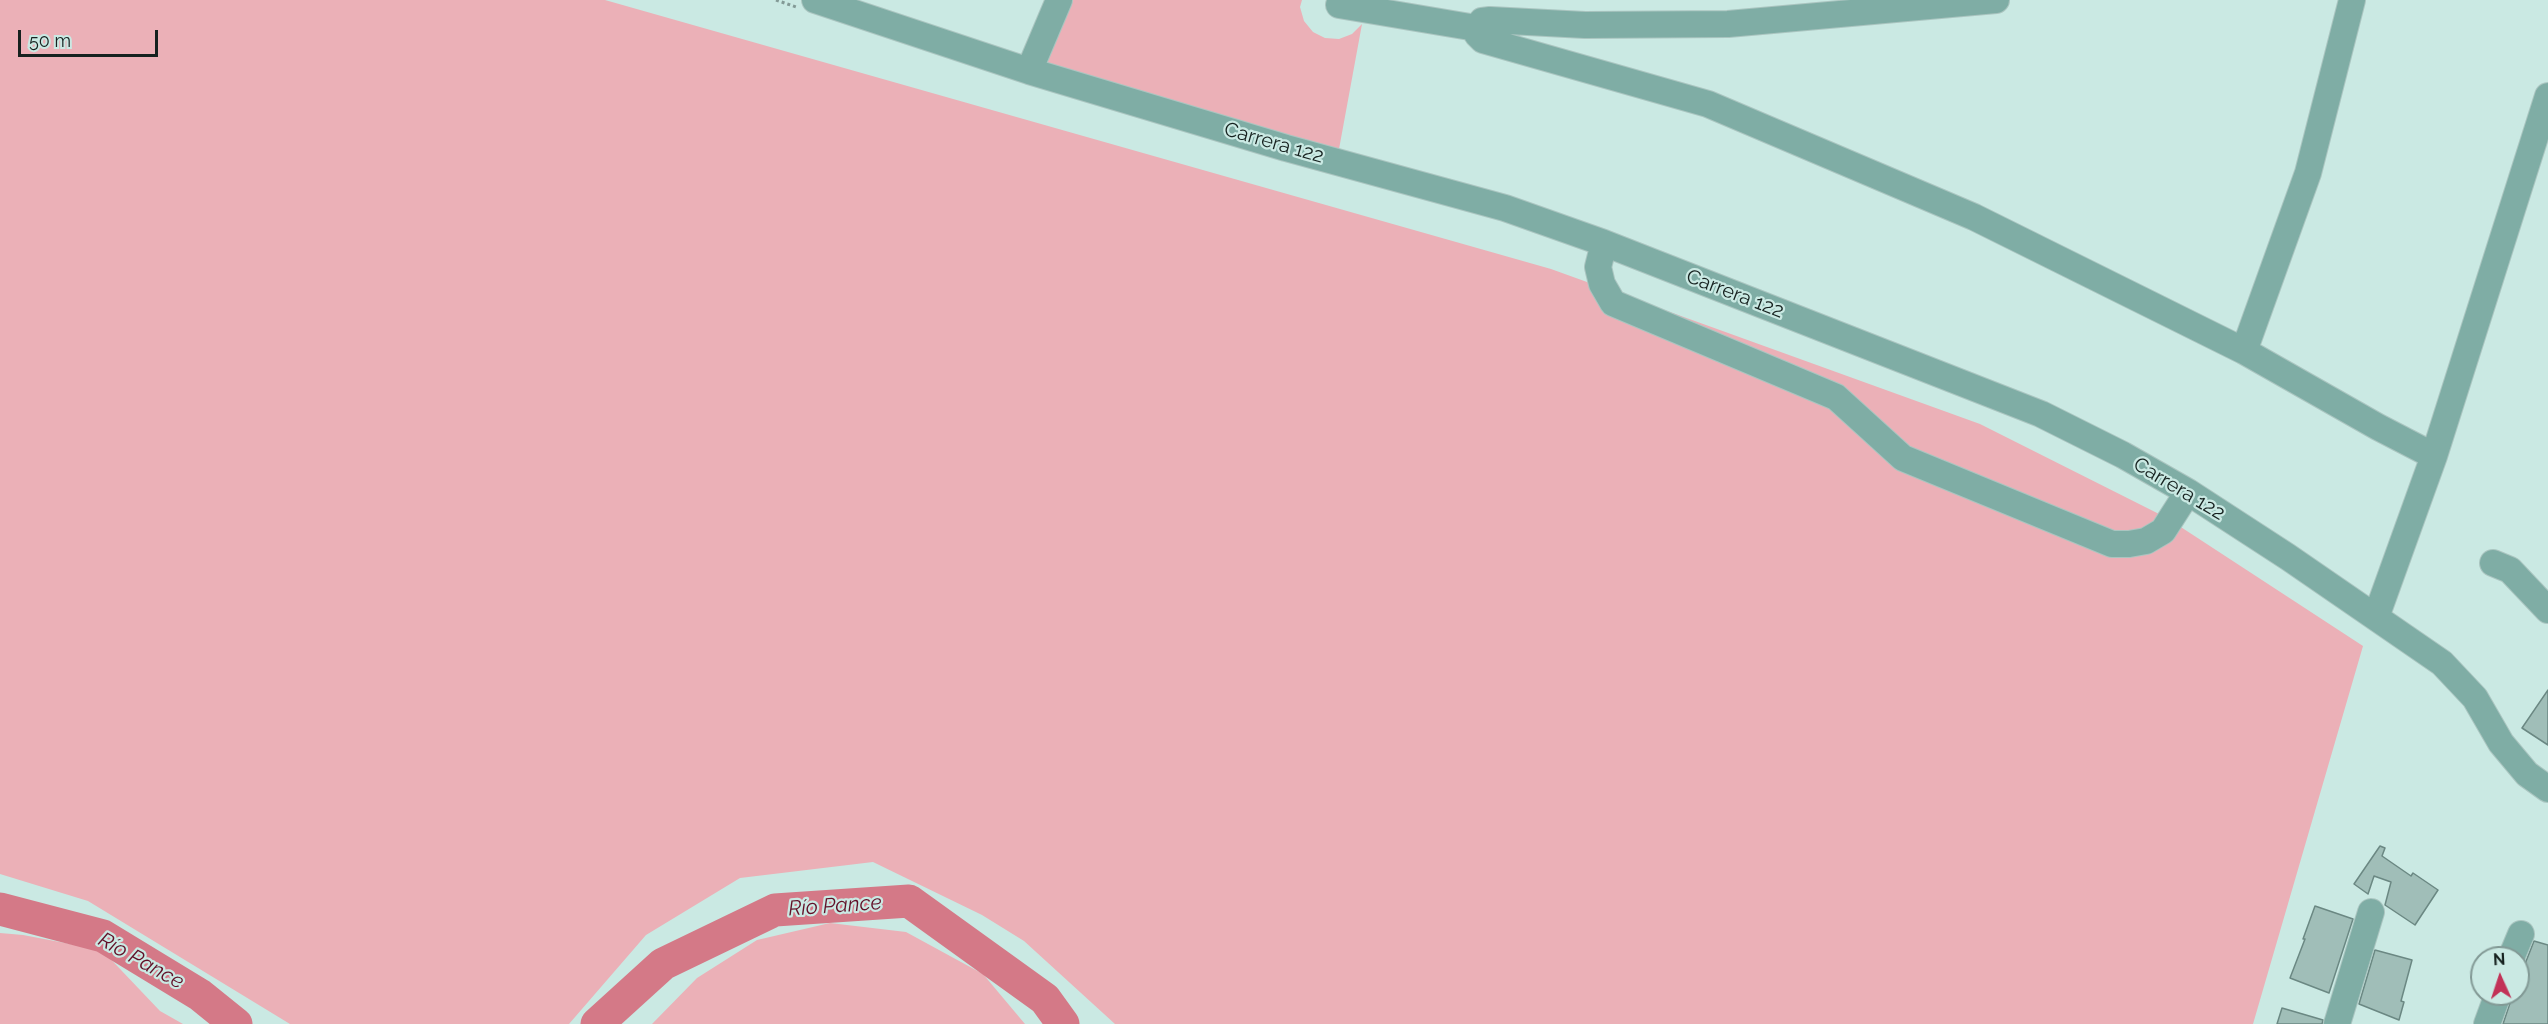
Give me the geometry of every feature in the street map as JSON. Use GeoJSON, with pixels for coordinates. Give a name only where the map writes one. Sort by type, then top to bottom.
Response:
{"type":"FeatureCollection","features":[{"type":"Feature","properties":{"kind":"street","name":"Carrera 122"},"geometry":{"type":"LineString","coordinates":[[814,0],[1029,71],[1286,148],[1505,208],[1604,243],[2041,414],[2123,455],[2188,492],[2376,616],[2442,663],[2475,698],[2501,743],[2528,774],[2548,789]]}},
{"type":"Feature","properties":{"kind":"street"},"geometry":{"type":"LineString","coordinates":[[1029,71],[1059,0]]}},
{"type":"Feature","properties":{"kind":"street"},"geometry":{"type":"LineString","coordinates":[[1476,28],[1482,21],[1490,20],[1585,25],[1728,24],[1996,0]]}},
{"type":"Feature","properties":{"kind":"street"},"geometry":{"type":"LineString","coordinates":[[2244,351],[2308,173],[2352,0]]}},
{"type":"Feature","properties":{"kind":"street"},"geometry":{"type":"LineString","coordinates":[[1339,5],[1476,28]]}},
{"type":"Feature","properties":{"kind":"street"},"geometry":{"type":"LineString","coordinates":[[1476,28],[1477,34],[1483,40],[1708,104],[1974,217],[2244,351],[2378,428],[2434,456]]}},
{"type":"Feature","properties":{"kind":"street"},"geometry":{"type":"LineString","coordinates":[[2376,616],[2434,456],[2548,96]]}},
{"type":"Feature","properties":{"kind":"street"},"geometry":{"type":"LineString","coordinates":[[1604,243],[1598,267],[1602,284],[1613,303],[1836,397],[1903,458],[2112,543],[2129,544],[2146,541],[2163,531],[2188,492]]}},
{"type":"Feature","properties":{"kind":"street"},"geometry":{"type":"LineString","coordinates":[[2493,563],[2510,570],[2548,610]]}},
{"type":"Feature","properties":{"kind":"street"},"geometry":{"type":"LineString","coordinates":[[2337,1024],[2371,912]]}},
{"type":"Feature","properties":{"kind":"street"},"geometry":{"type":"LineString","coordinates":[[2516,946],[2521,934]]}},
{"type":"Feature","properties":{"kind":"street"},"geometry":{"type":"LineString","coordinates":[[2487,1024],[2494,1006]]}},
{"type":"Feature","properties":{"kind":"shaded area"},"geometry":{"type":"Polygon","coordinates":[[[0,0],[605,0],[1551,269],[1980,424],[2167,518],[2363,646],[2253,1024],[1115,1024],[1024,941],[982,915],[873,862],[740,878],[646,935],[569,1024],[290,1024],[88,901],[0,874],[0,0]]]}},
{"type":"Feature","properties":{"kind":"shaded area"},"geometry":{"type":"Polygon","coordinates":[[[1059,0],[1302,0],[1300,7],[1304,21],[1313,32],[1325,38],[1339,39],[1352,34],[1362,24],[1337,160],[1029,71],[1059,0]]]}},
{"type":"Feature","properties":{"kind":"shaded area"},"geometry":{"type":"Polygon","coordinates":[[[830,923],[906,932],[983,974],[1025,1024],[652,1024],[697,978],[757,940],[830,923]]]}},
{"type":"Feature","properties":{"kind":"shaded area"},"geometry":{"type":"Polygon","coordinates":[[[0,933],[23,935],[102,950],[160,1011],[183,1024],[0,1024],[0,933]]]}},
{"type":"Feature","properties":{"kind":"building"},"geometry":{"type":"Polygon","coordinates":[[[2548,690],[2548,745],[2522,728],[2548,690]]]}},
{"type":"Feature","properties":{"kind":"building"},"geometry":{"type":"Polygon","coordinates":[[[2380,846],[2385,848],[2382,856],[2411,876],[2413,873],[2438,890],[2415,925],[2385,905],[2391,882],[2374,876],[2368,894],[2354,884],[2380,846]]]}},
{"type":"Feature","properties":{"kind":"building"},"geometry":{"type":"Polygon","coordinates":[[[2315,906],[2353,919],[2329,993],[2290,978],[2315,906]]]}},
{"type":"Feature","properties":{"kind":"building"},"geometry":{"type":"Polygon","coordinates":[[[2534,941],[2548,945],[2548,1024],[2503,1024],[2509,1006],[2530,1006],[2530,951],[2534,941]]]}},
{"type":"Feature","properties":{"kind":"building"},"geometry":{"type":"Polygon","coordinates":[[[2375,950],[2412,960],[2401,1001],[2404,1002],[2399,1020],[2359,1004],[2375,950]]]}},
{"type":"Feature","properties":{"kind":"building"},"geometry":{"type":"Polygon","coordinates":[[[2282,1008],[2323,1020],[2322,1024],[2277,1024],[2282,1008]]]}},
{"type":"Feature","properties":{"kind":"waterway","name":"Río Pance"},"geometry":{"type":"LineString","coordinates":[[597,1024],[663,964],[775,910],[909,901],[1045,999],[1063,1024]]}},
{"type":"Feature","properties":{"kind":"waterway","name":"Río Pance"},"geometry":{"type":"LineString","coordinates":[[0,909],[103,936],[200,995],[236,1024]]}}]}
